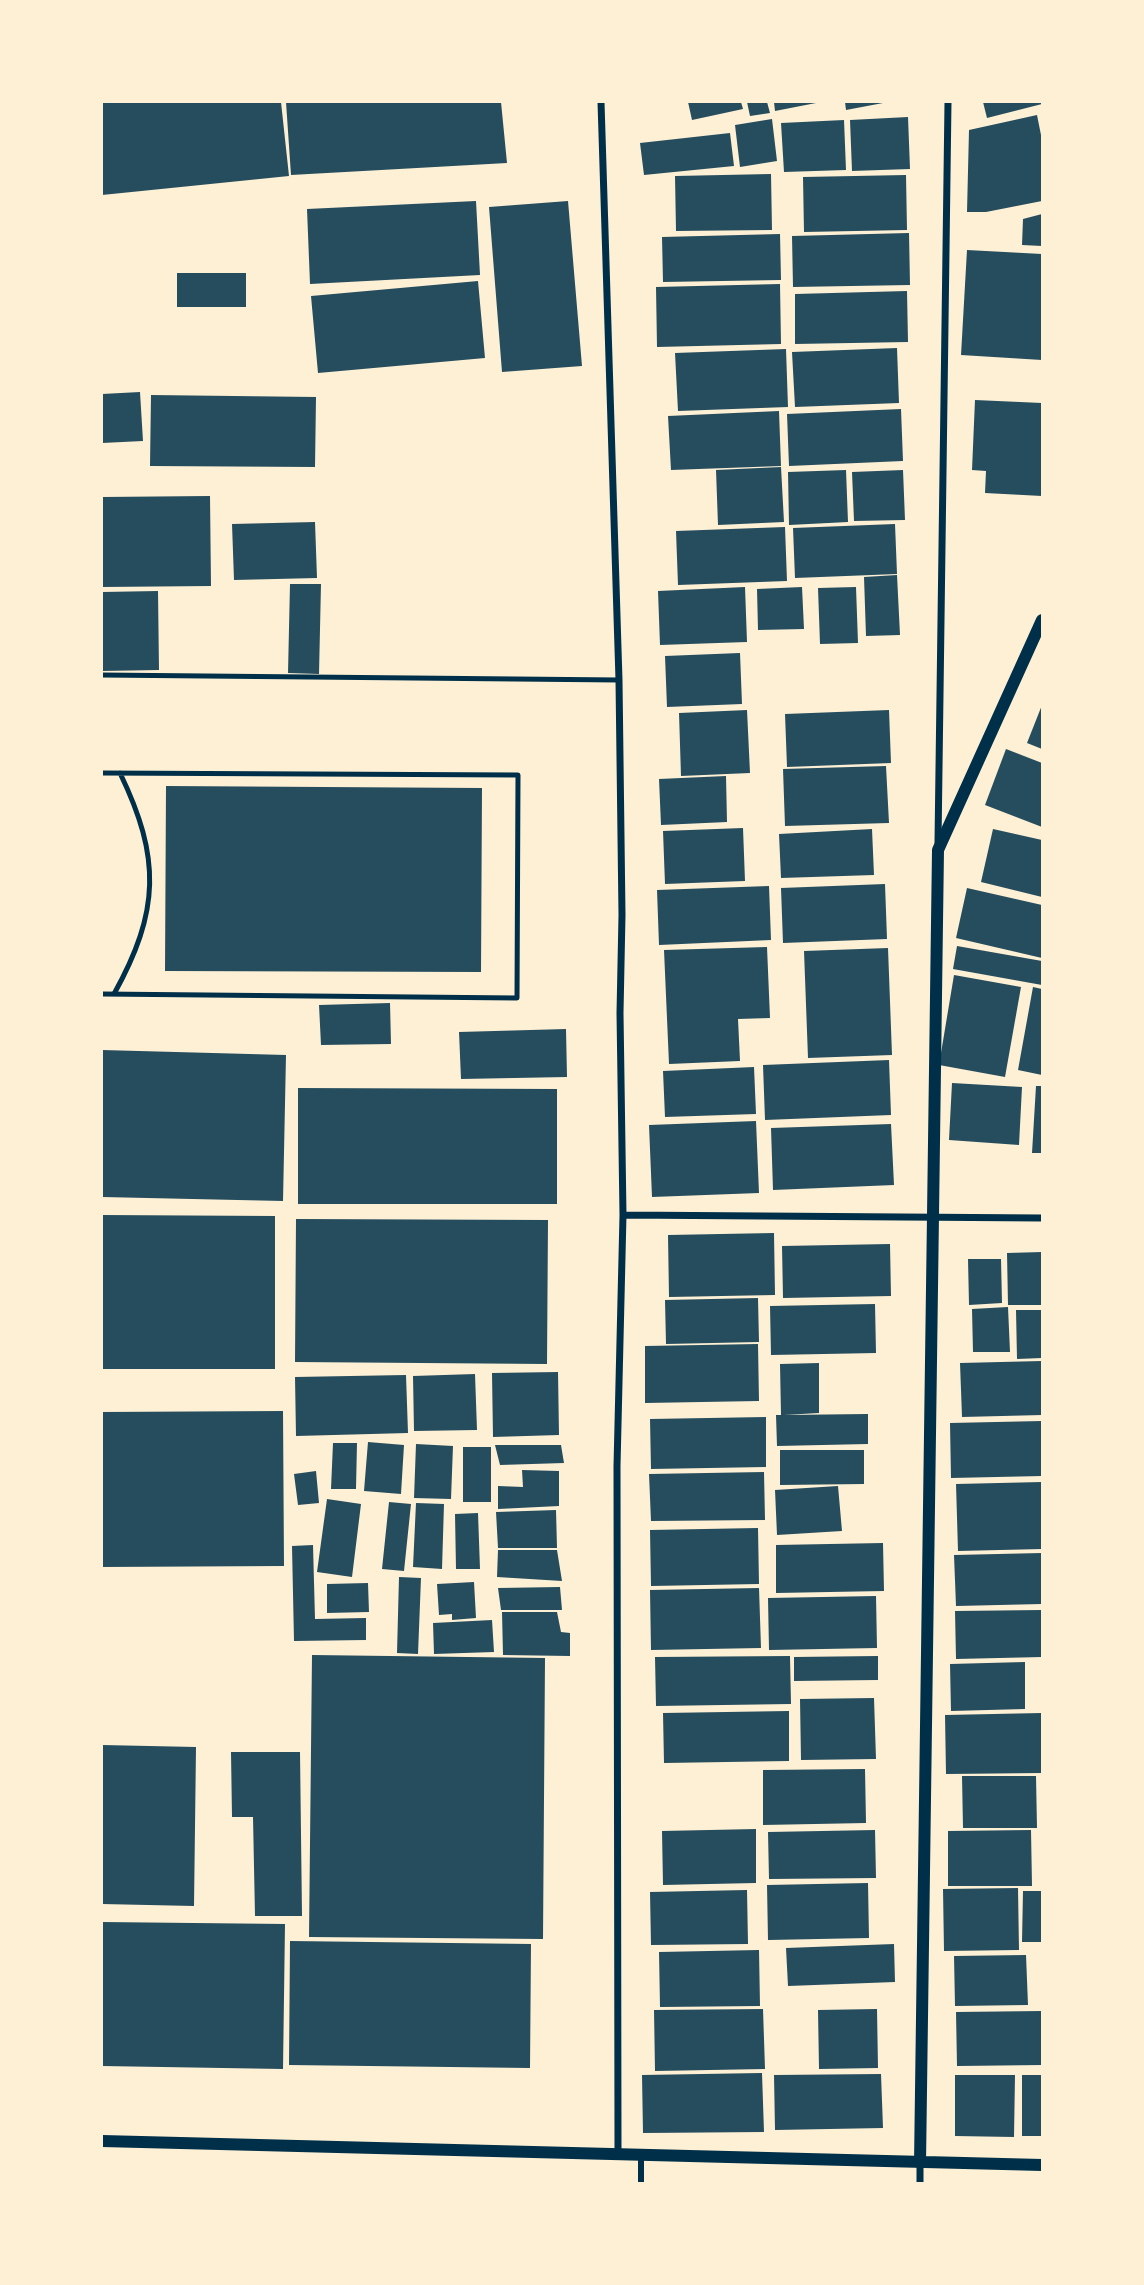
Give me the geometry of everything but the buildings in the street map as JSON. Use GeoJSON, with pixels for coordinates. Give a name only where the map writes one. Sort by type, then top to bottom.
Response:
{"type":"FeatureCollection","features":[{"type":"Feature","properties":{"kind":"street"},"geometry":{"type":"LineString","coordinates":[[601,102],[619,680],[623,1215],[617,1466],[618,2153]]}},
{"type":"Feature","properties":{"kind":"street"},"geometry":{"type":"LineString","coordinates":[[920,2183],[948,102]]}},
{"type":"Feature","properties":{"kind":"street"},"geometry":{"type":"LineString","coordinates":[[938,850],[1042,620]]}},
{"type":"Feature","properties":{"kind":"street"},"geometry":{"type":"LineString","coordinates":[[623,1215],[1042,1218]]}},
{"type":"Feature","properties":{"kind":"street"},"geometry":{"type":"LineString","coordinates":[[102,2141],[1042,2165]]}},
{"type":"Feature","properties":{"kind":"street"},"geometry":{"type":"LineString","coordinates":[[641,2154],[641,2183]]}},
{"type":"Feature","properties":{"kind":"lane"},"geometry":{"type":"LineString","coordinates":[[102,675],[619,680]]}},
{"type":"Feature","properties":{"kind":"lane"},"geometry":{"type":"LineString","coordinates":[[102,773],[518,775],[517,998],[102,994]]}},
{"type":"Feature","properties":{"kind":"lane"},"geometry":{"type":"LineString","coordinates":[[114,994],[137,953],[149,908],[150,861],[140,815],[120,773]]}}]}
